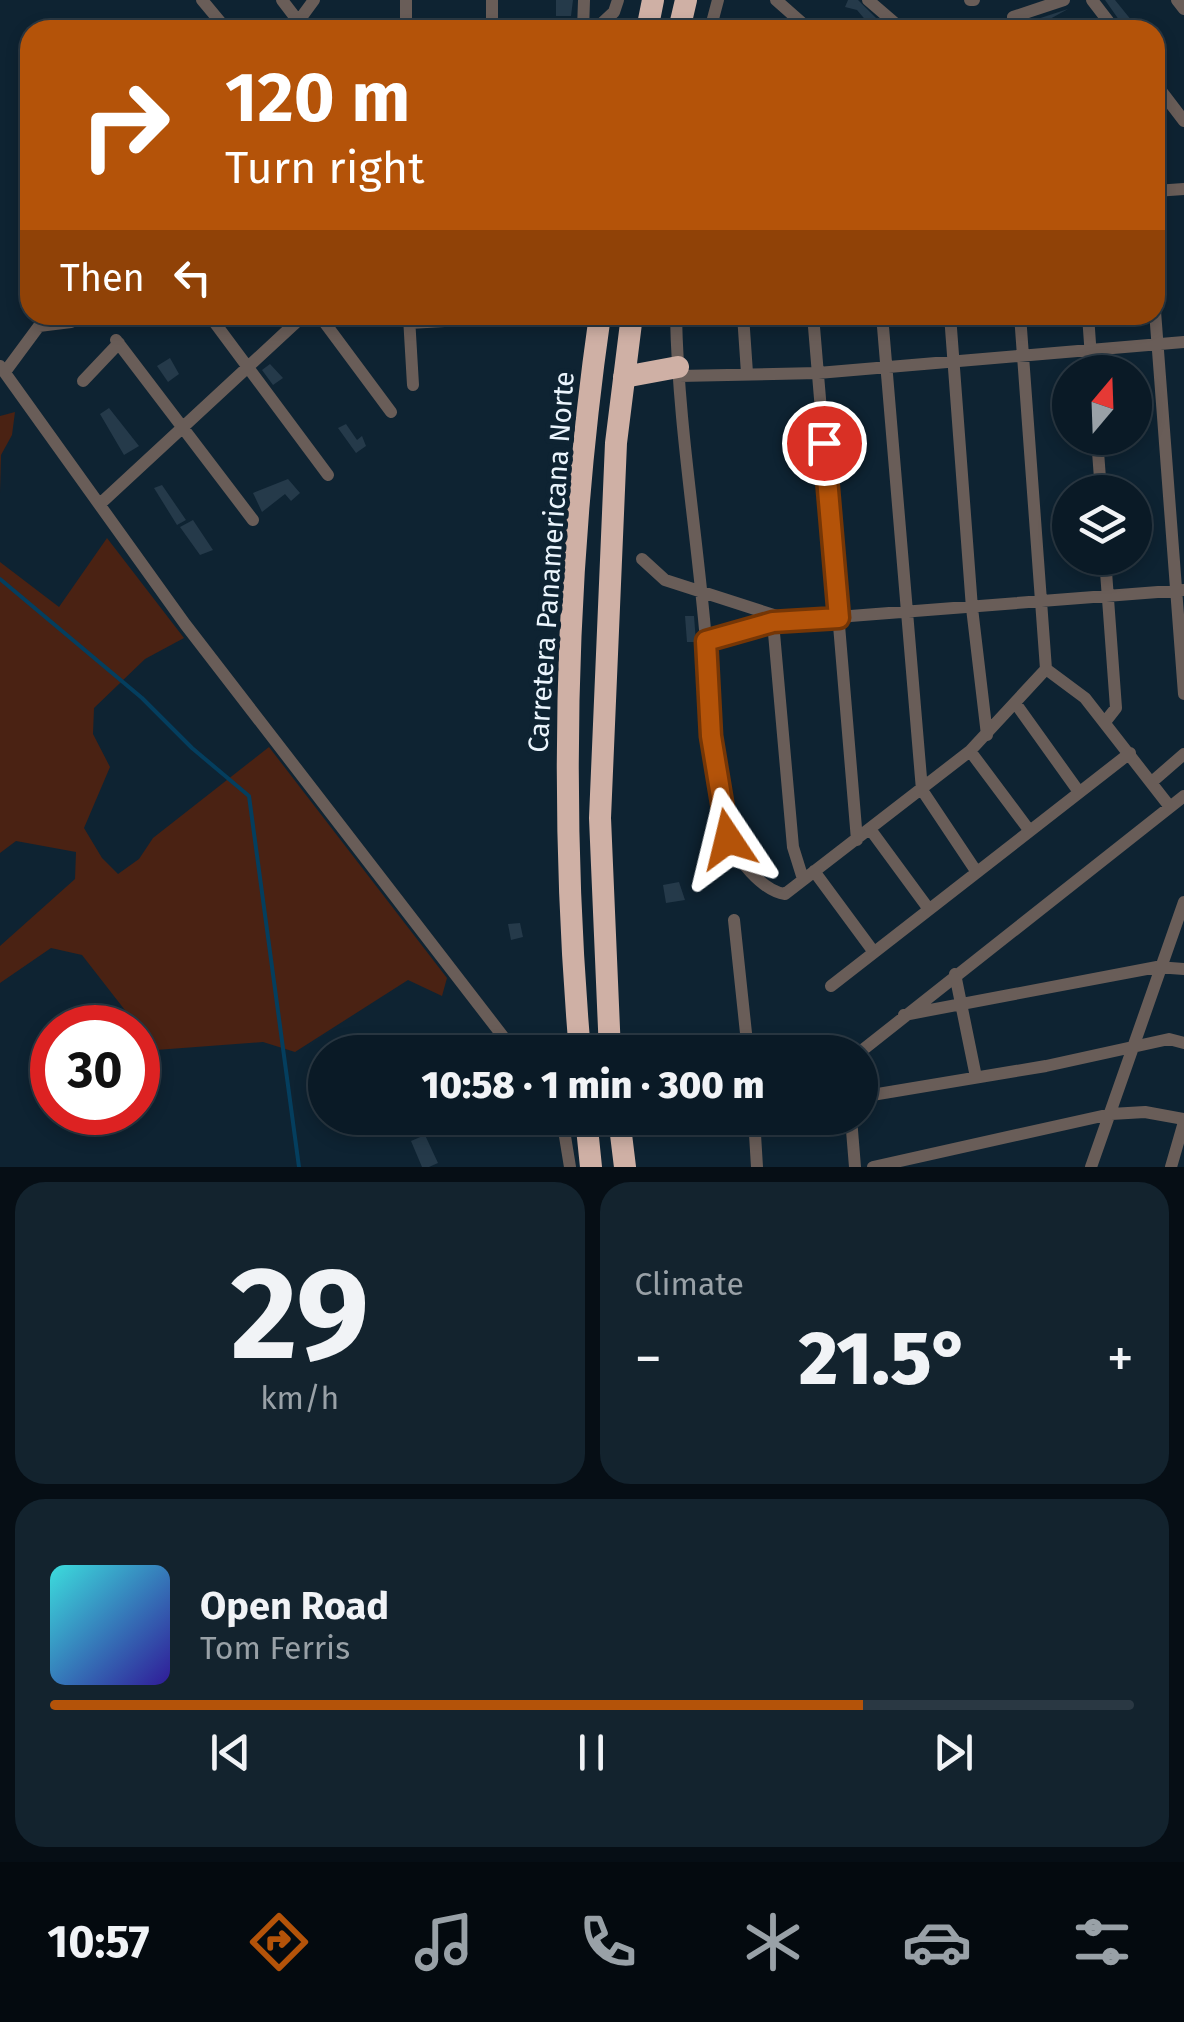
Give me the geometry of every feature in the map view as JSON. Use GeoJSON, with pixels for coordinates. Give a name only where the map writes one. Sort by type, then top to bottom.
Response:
{"type":"FeatureCollection","features":[{"type":"Feature","properties":{"kind":"highway","name":"Carretera Panamericana Norte"},"geometry":{"type":"LineString","coordinates":[[579,1035],[572,956],[566,696],[584,426],[599,325]]}},
{"type":"Feature","properties":{"kind":"highway","name":"Carretera Panamericana Norte"},"geometry":{"type":"LineString","coordinates":[[609,1035],[600,818],[616,443],[631,325]]}},
{"type":"Feature","properties":{"kind":"highway"},"geometry":{"type":"LineString","coordinates":[[624,376],[678,372]]}},
{"type":"Feature","properties":{"kind":"highway"},"geometry":{"type":"LineString","coordinates":[[588,1135],[592,1167]]}},
{"type":"Feature","properties":{"kind":"highway"},"geometry":{"type":"LineString","coordinates":[[620,1135],[625,1167]]}},
{"type":"Feature","properties":{"kind":"street"},"geometry":{"type":"LineString","coordinates":[[202,0],[219,20]]}},
{"type":"Feature","properties":{"kind":"street"},"geometry":{"type":"LineString","coordinates":[[776,0],[799,20]]}},
{"type":"Feature","properties":{"kind":"street"},"geometry":{"type":"LineString","coordinates":[[868,0],[892,20]]}},
{"type":"Feature","properties":{"kind":"street"},"geometry":{"type":"LineString","coordinates":[[1013,16],[1064,0]]}},
{"type":"Feature","properties":{"kind":"street"},"geometry":{"type":"LineString","coordinates":[[1092,0],[1107,20]]}},
{"type":"Feature","properties":{"kind":"street"},"geometry":{"type":"LineString","coordinates":[[1177,0],[1184,10]]}},
{"type":"Feature","properties":{"kind":"street"},"geometry":{"type":"LineString","coordinates":[[1165,96],[1184,121]]}},
{"type":"Feature","properties":{"kind":"street"},"geometry":{"type":"LineString","coordinates":[[47,325],[39,326],[2,369],[185,624],[503,1035]]}},
{"type":"Feature","properties":{"kind":"street"},"geometry":{"type":"LineString","coordinates":[[216,325],[328,475]]}},
{"type":"Feature","properties":{"kind":"street"},"geometry":{"type":"LineString","coordinates":[[100,503],[293,325]]}},
{"type":"Feature","properties":{"kind":"street"},"geometry":{"type":"LineString","coordinates":[[326,325],[391,412]]}},
{"type":"Feature","properties":{"kind":"street"},"geometry":{"type":"LineString","coordinates":[[409,325],[413,385]]}},
{"type":"Feature","properties":{"kind":"street"},"geometry":{"type":"LineString","coordinates":[[676,325],[706,641],[711,736],[728,839],[753,874],[775,892],[785,894],[970,752],[1046,670],[1021,325]]}},
{"type":"Feature","properties":{"kind":"street"},"geometry":{"type":"LineString","coordinates":[[744,325],[747,374]]}},
{"type":"Feature","properties":{"kind":"street"},"geometry":{"type":"LineString","coordinates":[[814,325],[857,840]]}},
{"type":"Feature","properties":{"kind":"street"},"geometry":{"type":"LineString","coordinates":[[883,325],[922,790],[976,871]]}},
{"type":"Feature","properties":{"kind":"street"},"geometry":{"type":"LineString","coordinates":[[951,325],[972,608],[987,734]]}},
{"type":"Feature","properties":{"kind":"street"},"geometry":{"type":"LineString","coordinates":[[1089,325],[1091,355]]}},
{"type":"Feature","properties":{"kind":"street"},"geometry":{"type":"LineString","coordinates":[[1156,325],[1184,694]]}},
{"type":"Feature","properties":{"kind":"street"},"geometry":{"type":"LineString","coordinates":[[83,381],[118,341],[253,520]]}},
{"type":"Feature","properties":{"kind":"street"},"geometry":{"type":"LineString","coordinates":[[678,372],[818,373],[1184,342]]}},
{"type":"Feature","properties":{"kind":"street"},"geometry":{"type":"LineString","coordinates":[[642,559],[665,580],[790,621]]}},
{"type":"Feature","properties":{"kind":"street"},"geometry":{"type":"LineString","coordinates":[[1105,722],[1116,708],[1106,575]]}},
{"type":"Feature","properties":{"kind":"street"},"geometry":{"type":"LineString","coordinates":[[706,641],[773,622],[1179,590]]}},
{"type":"Feature","properties":{"kind":"street"},"geometry":{"type":"LineString","coordinates":[[773,622],[792,848],[808,875],[873,951]]}},
{"type":"Feature","properties":{"kind":"street"},"geometry":{"type":"LineString","coordinates":[[1046,670],[1084,698],[1153,780],[1170,807]]}},
{"type":"Feature","properties":{"kind":"street"},"geometry":{"type":"LineString","coordinates":[[1016,704],[1079,792]]}},
{"type":"Feature","properties":{"kind":"street"},"geometry":{"type":"LineString","coordinates":[[970,752],[1029,830]]}},
{"type":"Feature","properties":{"kind":"street"},"geometry":{"type":"LineString","coordinates":[[831,986],[1130,753]]}},
{"type":"Feature","properties":{"kind":"street"},"geometry":{"type":"LineString","coordinates":[[1153,780],[1184,754]]}},
{"type":"Feature","properties":{"kind":"street"},"geometry":{"type":"LineString","coordinates":[[878,1036],[1184,796]]}},
{"type":"Feature","properties":{"kind":"street"},"geometry":{"type":"LineString","coordinates":[[870,829],[928,908]]}},
{"type":"Feature","properties":{"kind":"street"},"geometry":{"type":"LineString","coordinates":[[1092,1167],[1184,902]]}},
{"type":"Feature","properties":{"kind":"street"},"geometry":{"type":"LineString","coordinates":[[734,920],[746,1035]]}},
{"type":"Feature","properties":{"kind":"street"},"geometry":{"type":"LineString","coordinates":[[902,1015],[1162,966],[1184,969]]}},
{"type":"Feature","properties":{"kind":"street"},"geometry":{"type":"LineString","coordinates":[[955,974],[976,1077]]}},
{"type":"Feature","properties":{"kind":"street"},"geometry":{"type":"LineString","coordinates":[[878,1094],[1169,1038],[1184,1042]]}},
{"type":"Feature","properties":{"kind":"street"},"geometry":{"type":"LineString","coordinates":[[874,1167],[1110,1114],[1145,1112],[1184,1121],[1171,1167]]}},
{"type":"Feature","properties":{"kind":"street"},"geometry":{"type":"LineString","coordinates":[[565,1135],[570,1167]]}},
{"type":"Feature","properties":{"kind":"street"},"geometry":{"type":"LineString","coordinates":[[755,1135],[757,1167]]}},
{"type":"Feature","properties":{"kind":"street"},"geometry":{"type":"LineString","coordinates":[[852,1135],[855,1167]]}},
{"type":"Feature","properties":{"kind":"shaded area"},"geometry":{"type":"Polygon","coordinates":[[[15,412],[12,435],[1,455],[0,493],[0,416],[15,412]]]}},
{"type":"Feature","properties":{"kind":"shaded area"},"geometry":{"type":"Polygon","coordinates":[[[107,538],[184,638],[145,659],[94,708],[93,734],[110,767],[84,828],[102,858],[118,874],[139,859],[153,838],[269,747],[447,978],[442,996],[408,980],[322,1035],[308,1035],[308,1044],[295,1052],[263,1042],[160,1050],[160,1005],[121,1005],[82,955],[51,948],[0,983],[0,946],[75,879],[76,852],[16,841],[0,853],[0,562],[59,607],[107,538]]]}},
{"type":"Feature","properties":{"kind":"building"},"geometry":{"type":"Polygon","coordinates":[[[556,0],[573,0],[571,16],[556,16],[556,0]]]}},
{"type":"Feature","properties":{"kind":"building"},"geometry":{"type":"Polygon","coordinates":[[[848,0],[858,0],[878,20],[866,20],[857,10],[845,7],[848,0]]]}},
{"type":"Feature","properties":{"kind":"building"},"geometry":{"type":"Polygon","coordinates":[[[1105,0],[1115,0],[1131,20],[1119,20],[1105,0]]]}},
{"type":"Feature","properties":{"kind":"building"},"geometry":{"type":"Polygon","coordinates":[[[1068,9],[1048,20],[1034,20],[1068,9]]]}},
{"type":"Feature","properties":{"kind":"building"},"geometry":{"type":"Polygon","coordinates":[[[170,358],[179,374],[168,382],[157,366],[170,358]]]}},
{"type":"Feature","properties":{"kind":"building"},"geometry":{"type":"Polygon","coordinates":[[[270,364],[283,378],[273,385],[262,370],[270,364]]]}},
{"type":"Feature","properties":{"kind":"building"},"geometry":{"type":"Polygon","coordinates":[[[109,408],[139,446],[124,455],[100,414],[109,408]]]}},
{"type":"Feature","properties":{"kind":"building"},"geometry":{"type":"Polygon","coordinates":[[[346,424],[357,440],[362,436],[366,446],[356,453],[338,428],[346,424]]]}},
{"type":"Feature","properties":{"kind":"building"},"geometry":{"type":"Polygon","coordinates":[[[288,479],[300,493],[291,501],[285,494],[262,512],[253,493],[288,479]]]}},
{"type":"Feature","properties":{"kind":"building"},"geometry":{"type":"Polygon","coordinates":[[[162,485],[186,520],[177,525],[154,488],[162,485]]]}},
{"type":"Feature","properties":{"kind":"building"},"geometry":{"type":"Polygon","coordinates":[[[193,520],[213,550],[200,555],[180,527],[193,520]]]}},
{"type":"Feature","properties":{"kind":"building"},"geometry":{"type":"Polygon","coordinates":[[[685,616],[694,616],[696,642],[687,642],[685,616]]]}},
{"type":"Feature","properties":{"kind":"building"},"geometry":{"type":"Polygon","coordinates":[[[679,882],[685,900],[666,903],[663,885],[679,882]]]}},
{"type":"Feature","properties":{"kind":"building"},"geometry":{"type":"Polygon","coordinates":[[[520,923],[523,937],[511,940],[508,924],[520,923]]]}},
{"type":"Feature","properties":{"kind":"building"},"geometry":{"type":"Polygon","coordinates":[[[425,1135],[438,1163],[422,1167],[411,1141],[425,1135]]]}},
{"type":"Feature","properties":{"kind":"waterway"},"geometry":{"type":"LineString","coordinates":[[0,579],[142,698],[192,748],[249,796],[299,1167]]}},
{"type":"Feature","properties":{"kind":"route"},"geometry":{"type":"LineString","coordinates":[[728,839],[711,736],[706,641],[773,622],[839,618],[824,443]]}}]}
